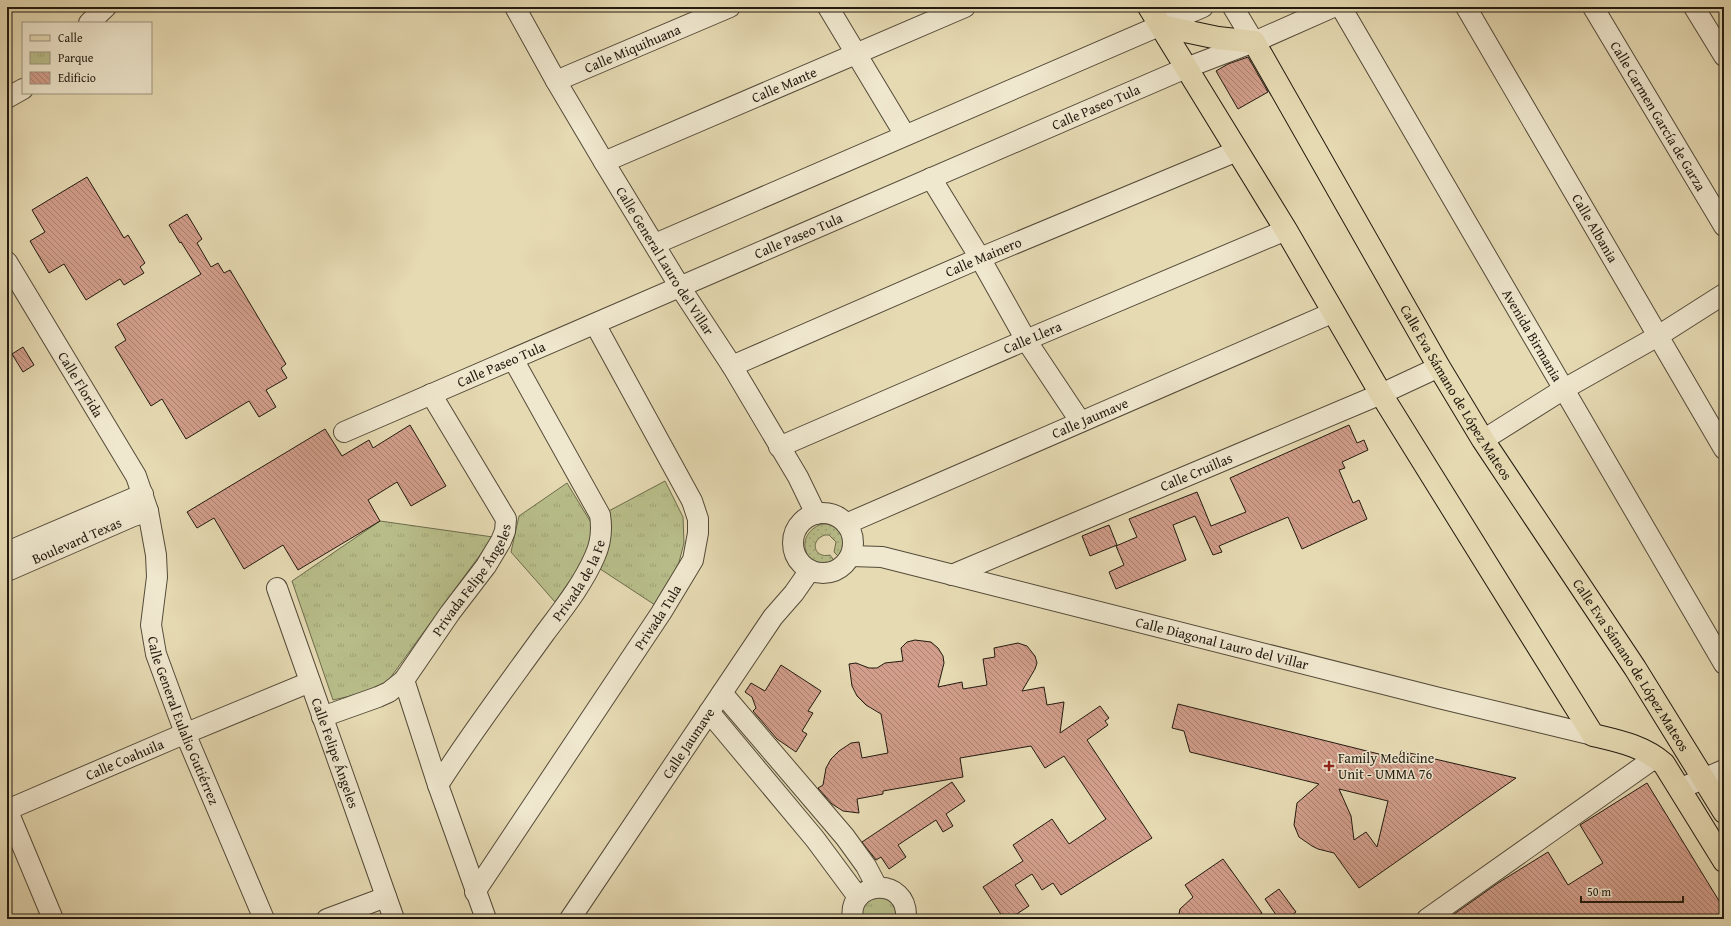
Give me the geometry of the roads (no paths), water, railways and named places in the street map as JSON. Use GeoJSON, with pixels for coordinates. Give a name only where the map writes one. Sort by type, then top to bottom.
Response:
{"type":"FeatureCollection","features":[{"type":"Feature","properties":{"kind":"main road"},"geometry":{"type":"LineString","coordinates":[[1149,7],[1286,230],[1382,394],[1593,735]]}},
{"type":"Feature","properties":{"kind":"main road"},"geometry":{"type":"LineString","coordinates":[[1161,26],[1218,38],[1254,42]]}},
{"type":"Feature","properties":{"kind":"main road","name":"Calle Eva Sámano de López Mateos"},"geometry":{"type":"LineString","coordinates":[[1254,42],[1439,367],[1483,440],[1635,668],[1724,812]]}},
{"type":"Feature","properties":{"kind":"main road","name":"Calle Eva Sámano de López Mateos"},"geometry":{"type":"LineString","coordinates":[[1593,735],[1631,745],[1656,757],[1664,764],[1724,861]]}},
{"type":"Feature","properties":{"kind":"street"},"geometry":{"type":"LineString","coordinates":[[90,22],[106,7]]}},
{"type":"Feature","properties":{"kind":"street","name":"Calle General Lauro del Villar"},"geometry":{"type":"LineString","coordinates":[[515,7],[556,82],[604,162],[680,287],[732,366],[798,478],[816,514]]}},
{"type":"Feature","properties":{"kind":"street","name":"Calle Miquihuana"},"geometry":{"type":"LineString","coordinates":[[556,82],[730,7]]}},
{"type":"Feature","properties":{"kind":"street"},"geometry":{"type":"LineString","coordinates":[[828,7],[905,136]]}},
{"type":"Feature","properties":{"kind":"street","name":"Calle Mante"},"geometry":{"type":"LineString","coordinates":[[604,162],[965,7]]}},
{"type":"Feature","properties":{"kind":"street"},"geometry":{"type":"LineString","coordinates":[[655,244],[1203,7]]}},
{"type":"Feature","properties":{"kind":"street"},"geometry":{"type":"LineString","coordinates":[[1233,7],[1254,42],[1333,7]]}},
{"type":"Feature","properties":{"kind":"street","name":"Avenida Birmania"},"geometry":{"type":"LineString","coordinates":[[1341,7],[1724,664]]}},
{"type":"Feature","properties":{"kind":"street","name":"Calle Albania"},"geometry":{"type":"LineString","coordinates":[[1466,7],[1724,449]]}},
{"type":"Feature","properties":{"kind":"street","name":"Calle Carmen García de Garza"},"geometry":{"type":"LineString","coordinates":[[1593,7],[1724,226]]}},
{"type":"Feature","properties":{"kind":"street"},"geometry":{"type":"LineString","coordinates":[[1694,7],[1724,56]]}},
{"type":"Feature","properties":{"kind":"street","name":"Calle Paseo Tula"},"geometry":{"type":"LineString","coordinates":[[344,432],[1186,68],[1254,42]]}},
{"type":"Feature","properties":{"kind":"street"},"geometry":{"type":"LineString","coordinates":[[7,98],[22,90]]}},
{"type":"Feature","properties":{"kind":"street","name":"Calle Mainero"},"geometry":{"type":"LineString","coordinates":[[732,366],[980,258],[1237,151]]}},
{"type":"Feature","properties":{"kind":"street"},"geometry":{"type":"LineString","coordinates":[[931,178],[980,258],[1026,340],[1080,421]]}},
{"type":"Feature","properties":{"kind":"street","name":"Calle Llera"},"geometry":{"type":"LineString","coordinates":[[779,447],[1286,230]]}},
{"type":"Feature","properties":{"kind":"street","name":"Calle Florida"},"geometry":{"type":"LineString","coordinates":[[7,262],[136,476],[145,503]]}},
{"type":"Feature","properties":{"kind":"street"},"geometry":{"type":"LineString","coordinates":[[1483,440],[1564,389],[1658,336],[1724,294]]}},
{"type":"Feature","properties":{"kind":"street","name":"Calle Jaumave"},"geometry":{"type":"LineString","coordinates":[[846,524],[1080,421],[1334,312]]}},
{"type":"Feature","properties":{"kind":"street","name":"Privada Tula"},"geometry":{"type":"LineString","coordinates":[[475,892],[661,613],[692,560],[696,547],[698,519],[692,501],[595,324]]}},
{"type":"Feature","properties":{"kind":"street","name":"Privada de la Fe"},"geometry":{"type":"LineString","coordinates":[[438,785],[570,597],[596,555],[600,541],[602,528],[600,514],[513,359]]}},
{"type":"Feature","properties":{"kind":"street","name":"Calle Cruillas"},"geometry":{"type":"LineString","coordinates":[[952,575],[1382,394],[1439,367]]}},
{"type":"Feature","properties":{"kind":"street","name":"Privada Felipe Ángeles"},"geometry":{"type":"LineString","coordinates":[[322,717],[378,698],[389,692],[404,680],[450,613],[486,566],[505,532],[506,520],[431,394]]}},
{"type":"Feature","properties":{"kind":"street","name":"Boulevard Texas"},"geometry":{"type":"LineString","coordinates":[[7,552],[145,503]]}},
{"type":"Feature","properties":{"kind":"street","name":"Boulevard Texas"},"geometry":{"type":"LineString","coordinates":[[7,571],[131,517],[145,503]]}},
{"type":"Feature","properties":{"kind":"street","name":"Calle General Eulalio Gutiérrez"},"geometry":{"type":"LineString","coordinates":[[145,503],[156,555],[157,577],[152,625],[156,654],[185,733],[264,919]]}},
{"type":"Feature","properties":{"kind":"street"},"geometry":{"type":"LineString","coordinates":[[816,514],[831,514],[839,517],[846,524],[853,536],[854,544],[851,556],[844,565],[830,573],[823,574],[810,570],[801,564],[796,558],[793,543],[797,528],[808,517],[816,514]]}},
{"type":"Feature","properties":{"kind":"street","name":"Calle Diagonal Lauro del Villar"},"geometry":{"type":"LineString","coordinates":[[851,556],[882,557],[1439,698],[1593,735]]}},
{"type":"Feature","properties":{"kind":"street","name":"Calle Jaumave"},"geometry":{"type":"LineString","coordinates":[[570,919],[773,617],[794,593],[810,570]]}},
{"type":"Feature","properties":{"kind":"street","name":"Calle Felipe Ángeles"},"geometry":{"type":"LineString","coordinates":[[276,588],[394,919]]}},
{"type":"Feature","properties":{"kind":"street"},"geometry":{"type":"LineString","coordinates":[[404,680],[438,785],[475,892],[486,919]]}},
{"type":"Feature","properties":{"kind":"street","name":"Calle Coahuila"},"geometry":{"type":"LineString","coordinates":[[7,810],[185,733],[310,682]]}},
{"type":"Feature","properties":{"kind":"street"},"geometry":{"type":"LineString","coordinates":[[722,693],[845,837],[866,866],[877,887]]}},
{"type":"Feature","properties":{"kind":"street"},"geometry":{"type":"LineString","coordinates":[[709,712],[815,839],[858,897]]}},
{"type":"Feature","properties":{"kind":"street"},"geometry":{"type":"LineString","coordinates":[[1428,919],[1656,757]]}},
{"type":"Feature","properties":{"kind":"street"},"geometry":{"type":"LineString","coordinates":[[1679,789],[1724,770]]}},
{"type":"Feature","properties":{"kind":"street"},"geometry":{"type":"LineString","coordinates":[[7,810],[53,919]]}},
{"type":"Feature","properties":{"kind":"street"},"geometry":{"type":"LineString","coordinates":[[852,919],[852,909],[858,897],[870,889],[877,887],[891,890],[902,899],[905,905],[906,919]]}},
{"type":"Feature","properties":{"kind":"street"},"geometry":{"type":"LineString","coordinates":[[327,919],[386,897]]}},
{"type":"Feature","properties":{"kind":"place","name":"Family Medicine Unit - UMMA 76"},"geometry":{"type":"Point","coordinates":[1329,766]}}]}
